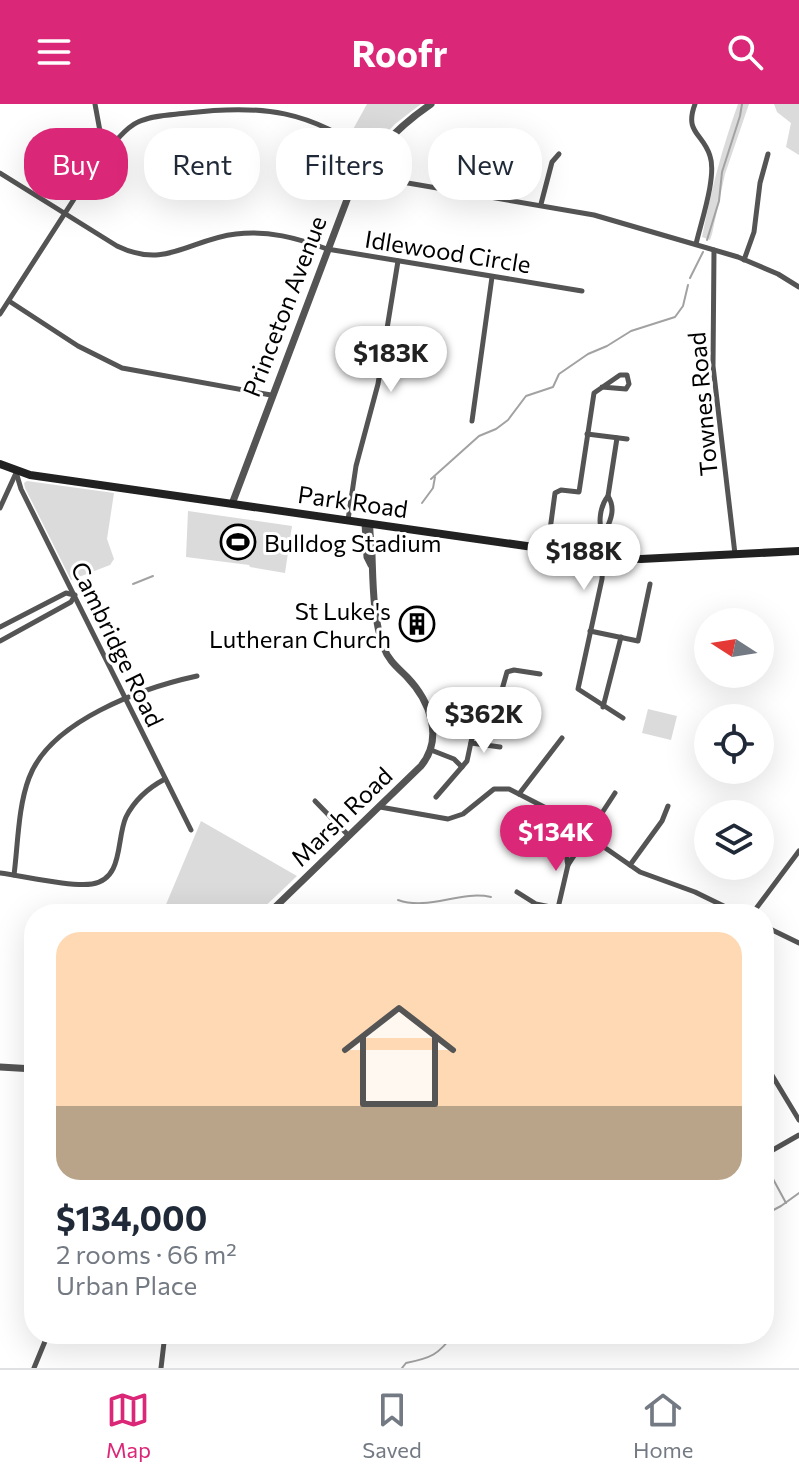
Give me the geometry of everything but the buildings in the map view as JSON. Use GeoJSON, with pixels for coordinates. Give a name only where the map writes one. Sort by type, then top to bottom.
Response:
{"type":"FeatureCollection","features":[{"type":"Feature","properties":{"kind":"main road","name":"Park Road"},"geometry":{"type":"LineString","coordinates":[[0,464],[16,472],[603,557],[641,559],[799,551]]}},
{"type":"Feature","properties":{"kind":"street"},"geometry":{"type":"LineString","coordinates":[[95,104],[99,128]]}},
{"type":"Feature","properties":{"kind":"street","name":"Princeton Avenue"},"geometry":{"type":"LineString","coordinates":[[401,128],[431,104]]}},
{"type":"Feature","properties":{"kind":"street"},"geometry":{"type":"LineString","coordinates":[[695,104],[691,116],[693,128],[708,150],[712,168],[696,244]]}},
{"type":"Feature","properties":{"kind":"street"},"geometry":{"type":"LineString","coordinates":[[128,129],[148,118],[246,108],[279,112],[326,128]]}},
{"type":"Feature","properties":{"kind":"street"},"geometry":{"type":"LineString","coordinates":[[541,204],[552,162],[559,154]]}},
{"type":"Feature","properties":{"kind":"street"},"geometry":{"type":"LineString","coordinates":[[744,260],[755,231],[760,181],[768,154]]}},
{"type":"Feature","properties":{"kind":"street","name":"Idlewood Circle"},"geometry":{"type":"LineString","coordinates":[[0,173],[117,246],[148,255],[171,255],[219,237],[253,232],[284,235],[327,249],[582,291]]}},
{"type":"Feature","properties":{"kind":"street"},"geometry":{"type":"LineString","coordinates":[[412,183],[594,215],[714,249],[778,274],[799,287]]}},
{"type":"Feature","properties":{"kind":"street"},"geometry":{"type":"LineString","coordinates":[[0,314],[75,200]]}},
{"type":"Feature","properties":{"kind":"street","name":"Princeton Avenue"},"geometry":{"type":"LineString","coordinates":[[232,504],[347,200]]}},
{"type":"Feature","properties":{"kind":"street","name":"Townes Road"},"geometry":{"type":"LineString","coordinates":[[714,249],[713,370],[735,555]]}},
{"type":"Feature","properties":{"kind":"street"},"geometry":{"type":"LineString","coordinates":[[348,521],[356,466],[378,384],[398,261]]}},
{"type":"Feature","properties":{"kind":"street"},"geometry":{"type":"LineString","coordinates":[[472,421],[492,277]]}},
{"type":"Feature","properties":{"kind":"street"},"geometry":{"type":"LineString","coordinates":[[9,301],[110,364],[155,376],[271,395]]}},
{"type":"Feature","properties":{"kind":"street"},"geometry":{"type":"LineString","coordinates":[[550,530],[555,493],[561,490],[579,492],[592,400],[602,387],[622,374],[627,375],[629,384],[626,389],[602,387]]}},
{"type":"Feature","properties":{"kind":"street"},"geometry":{"type":"LineString","coordinates":[[587,434],[627,439]]}},
{"type":"Feature","properties":{"kind":"street"},"geometry":{"type":"LineString","coordinates":[[617,438],[600,527],[604,535],[602,579],[578,689],[623,718]]}},
{"type":"Feature","properties":{"kind":"street"},"geometry":{"type":"LineString","coordinates":[[0,508],[16,472]]}},
{"type":"Feature","properties":{"kind":"street","name":"Cambridge Road"},"geometry":{"type":"LineString","coordinates":[[16,472],[21,489],[191,830]]}},
{"type":"Feature","properties":{"kind":"street"},"geometry":{"type":"LineString","coordinates":[[367,524],[384,648],[393,664],[414,685],[428,710],[434,731],[431,750],[454,759],[462,767]]}},
{"type":"Feature","properties":{"kind":"street"},"geometry":{"type":"LineString","coordinates":[[590,631],[638,641],[650,584]]}},
{"type":"Feature","properties":{"kind":"street"},"geometry":{"type":"LineString","coordinates":[[0,627],[66,593],[75,595],[71,602],[0,641]]}},
{"type":"Feature","properties":{"kind":"street"},"geometry":{"type":"LineString","coordinates":[[603,707],[621,637]]}},
{"type":"Feature","properties":{"kind":"street"},"geometry":{"type":"LineString","coordinates":[[497,707],[500,690],[509,671],[540,674]]}},
{"type":"Feature","properties":{"kind":"street"},"geometry":{"type":"LineString","coordinates":[[14,875],[27,785],[40,757],[66,730],[159,685],[197,676]]}},
{"type":"Feature","properties":{"kind":"street"},"geometry":{"type":"LineString","coordinates":[[436,797],[467,761],[475,725],[490,707],[526,711]]}},
{"type":"Feature","properties":{"kind":"street"},"geometry":{"type":"LineString","coordinates":[[519,794],[562,738]]}},
{"type":"Feature","properties":{"kind":"street"},"geometry":{"type":"LineString","coordinates":[[471,743],[500,747]]}},
{"type":"Feature","properties":{"kind":"street","name":"Marsh Road"},"geometry":{"type":"LineString","coordinates":[[278,904],[421,766],[431,750]]}},
{"type":"Feature","properties":{"kind":"street"},"geometry":{"type":"LineString","coordinates":[[0,873],[83,884],[103,880],[115,866],[121,832],[132,806],[146,791],[165,779]]}},
{"type":"Feature","properties":{"kind":"street"},"geometry":{"type":"LineString","coordinates":[[379,807],[448,819],[463,814],[494,789],[503,788],[552,811],[651,877],[720,904]]}},
{"type":"Feature","properties":{"kind":"street"},"geometry":{"type":"LineString","coordinates":[[559,904],[568,851],[577,837],[586,834],[615,793]]}},
{"type":"Feature","properties":{"kind":"street"},"geometry":{"type":"LineString","coordinates":[[315,801],[349,836]]}},
{"type":"Feature","properties":{"kind":"street"},"geometry":{"type":"LineString","coordinates":[[630,865],[662,821],[668,806]]}},
{"type":"Feature","properties":{"kind":"street"},"geometry":{"type":"LineString","coordinates":[[759,904],[799,851]]}},
{"type":"Feature","properties":{"kind":"street"},"geometry":{"type":"LineString","coordinates":[[517,892],[536,904]]}},
{"type":"Feature","properties":{"kind":"street"},"geometry":{"type":"LineString","coordinates":[[774,931],[799,943]]}},
{"type":"Feature","properties":{"kind":"street"},"geometry":{"type":"LineString","coordinates":[[0,1067],[24,1068]]}},
{"type":"Feature","properties":{"kind":"street"},"geometry":{"type":"LineString","coordinates":[[774,1079],[799,1120]]}},
{"type":"Feature","properties":{"kind":"street"},"geometry":{"type":"LineString","coordinates":[[774,1149],[799,1135]]}},
{"type":"Feature","properties":{"kind":"street"},"geometry":{"type":"LineString","coordinates":[[34,1368],[44,1344]]}},
{"type":"Feature","properties":{"kind":"street"},"geometry":{"type":"LineString","coordinates":[[161,1368],[164,1344]]}},
{"type":"Feature","properties":{"kind":"shaded area"},"geometry":{"type":"Polygon","coordinates":[[[367,104],[421,104],[391,128],[354,128],[367,104]]]}},
{"type":"Feature","properties":{"kind":"shaded area"},"geometry":{"type":"Polygon","coordinates":[[[738,104],[749,104],[725,174],[710,240],[702,237],[705,220],[738,104]]]}},
{"type":"Feature","properties":{"kind":"shaded area"},"geometry":{"type":"Polygon","coordinates":[[[774,104],[799,104],[799,155],[786,147],[791,123],[777,112],[774,104]]]}},
{"type":"Feature","properties":{"kind":"shaded area"},"geometry":{"type":"Polygon","coordinates":[[[27,481],[114,493],[107,539],[114,559],[110,565],[71,580],[25,488],[27,481]]]}},
{"type":"Feature","properties":{"kind":"shaded area","name":"Bulldog Stadium"},"geometry":{"type":"Polygon","coordinates":[[[188,511],[292,526],[285,573],[186,557],[188,511]]]}},
{"type":"Feature","properties":{"kind":"shaded area"},"geometry":{"type":"Polygon","coordinates":[[[648,709],[677,716],[671,740],[642,733],[648,709]]]}},
{"type":"Feature","properties":{"kind":"shaded area"},"geometry":{"type":"Polygon","coordinates":[[[201,821],[297,876],[268,904],[166,904],[201,821]]]}},
{"type":"Feature","properties":{"kind":"waterway"},"geometry":{"type":"LineString","coordinates":[[707,240],[719,201],[722,172],[742,104]]}},
{"type":"Feature","properties":{"kind":"waterway"},"geometry":{"type":"LineString","coordinates":[[690,278],[703,252]]}},
{"type":"Feature","properties":{"kind":"waterway"},"geometry":{"type":"LineString","coordinates":[[431,479],[479,436],[508,420],[526,396],[553,387],[559,374],[588,354],[631,331],[675,317],[683,306],[688,285]]}},
{"type":"Feature","properties":{"kind":"waterway"},"geometry":{"type":"LineString","coordinates":[[422,503],[433,488],[435,477]]}},
{"type":"Feature","properties":{"kind":"waterway"},"geometry":{"type":"LineString","coordinates":[[133,584],[153,576]]}},
{"type":"Feature","properties":{"kind":"waterway"},"geometry":{"type":"LineString","coordinates":[[398,900],[421,903],[468,896],[491,897]]}},
{"type":"Feature","properties":{"kind":"waterway"},"geometry":{"type":"LineString","coordinates":[[774,1181],[786,1203]]}},
{"type":"Feature","properties":{"kind":"waterway"},"geometry":{"type":"LineString","coordinates":[[774,1210],[799,1193]]}},
{"type":"Feature","properties":{"kind":"waterway"},"geometry":{"type":"LineString","coordinates":[[402,1368],[406,1363],[433,1354],[446,1344]]}},
{"type":"Feature","properties":{"kind":"place","name":"Bulldog Stadium"},"geometry":{"type":"Point","coordinates":[238,542]}},
{"type":"Feature","properties":{"kind":"place","name":"St Luke's Lutheran Church"},"geometry":{"type":"Point","coordinates":[417,624]}}]}
